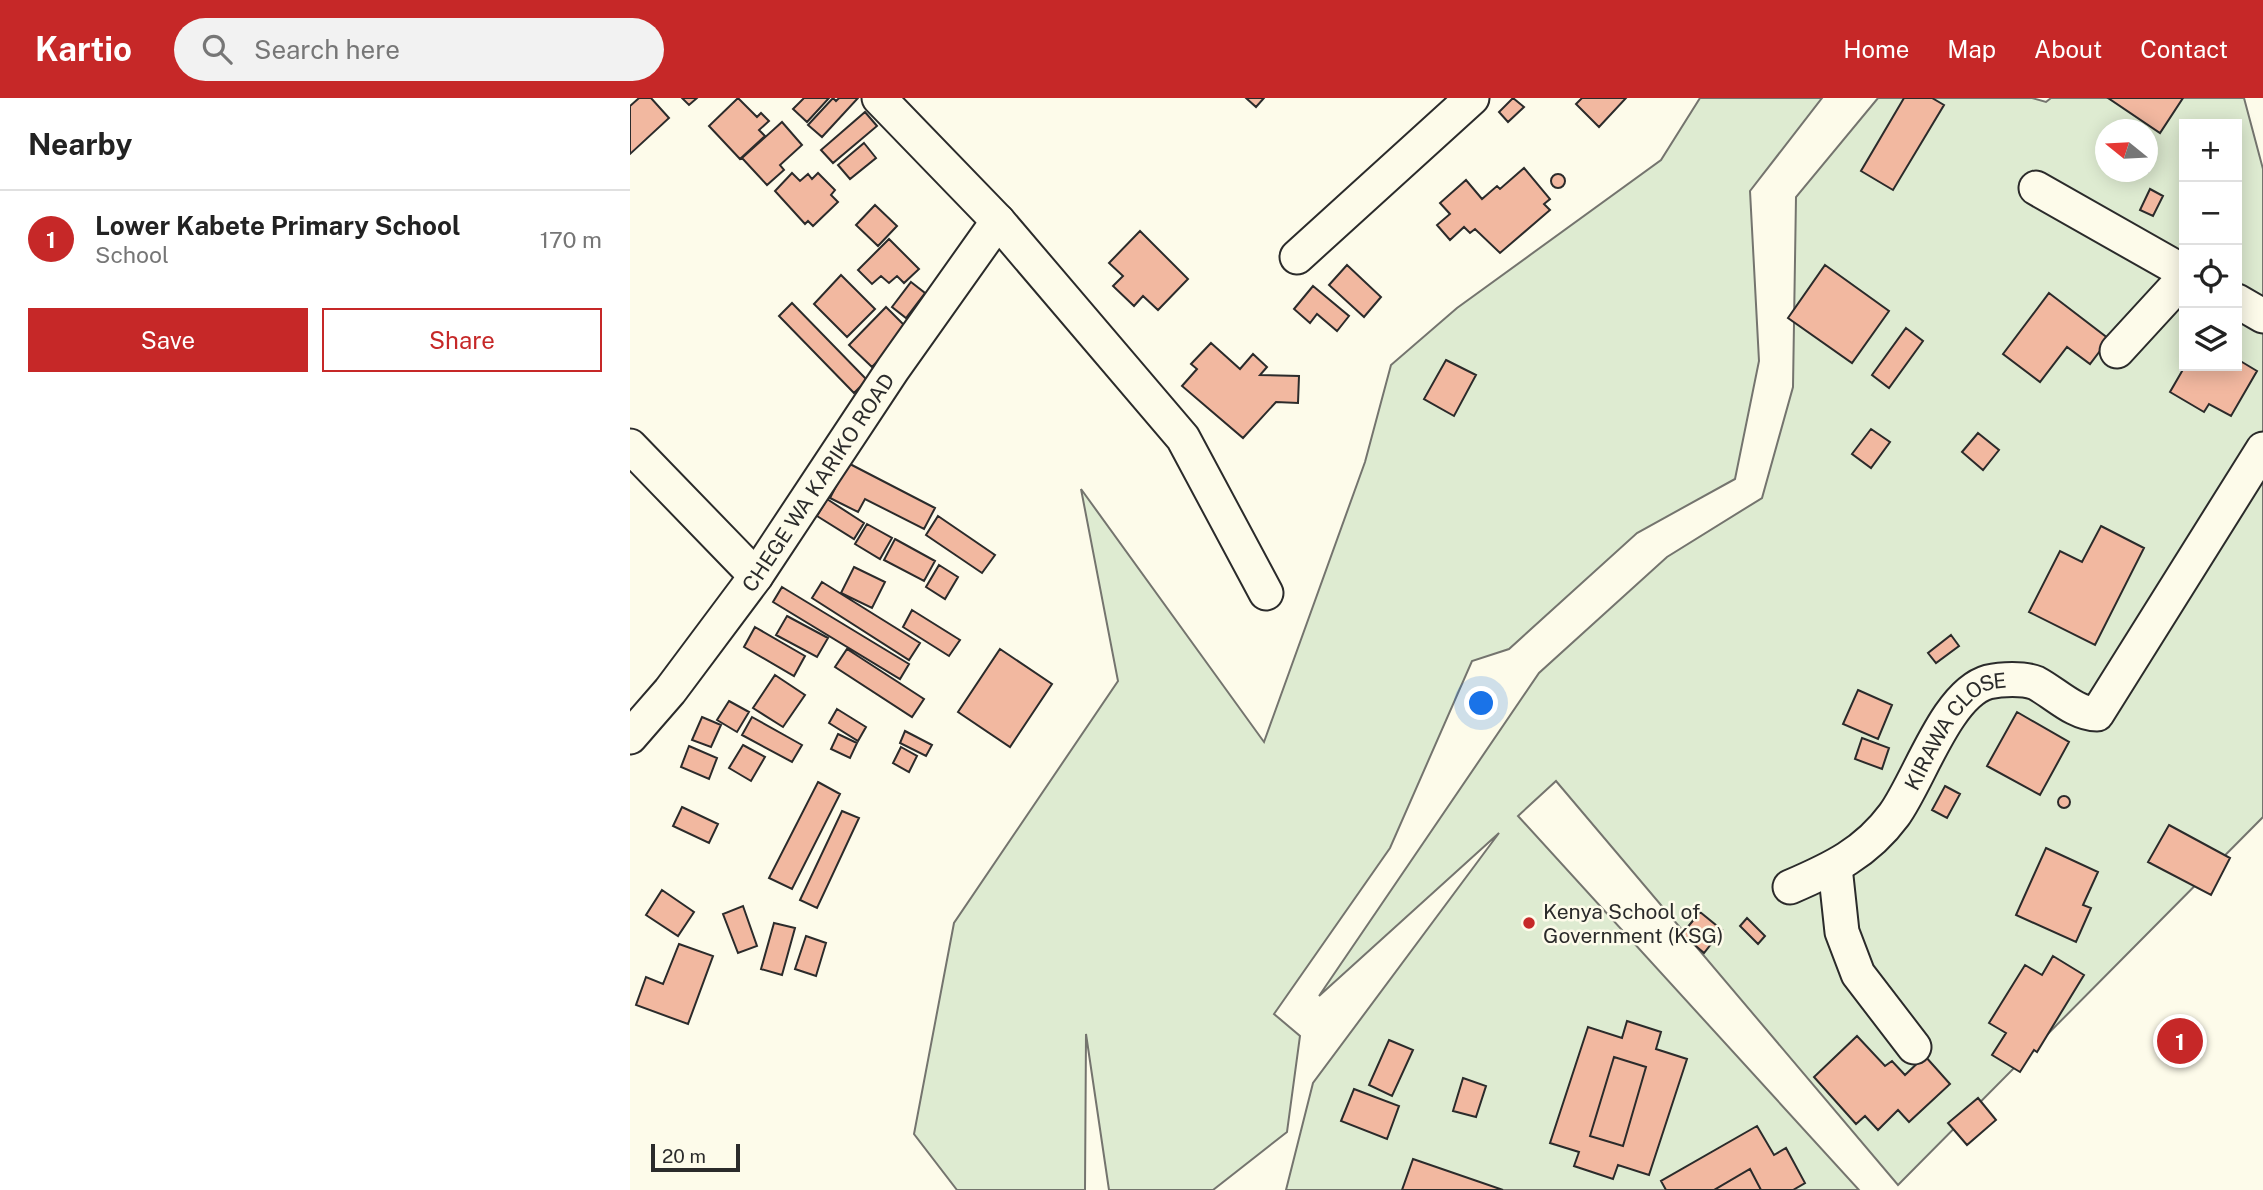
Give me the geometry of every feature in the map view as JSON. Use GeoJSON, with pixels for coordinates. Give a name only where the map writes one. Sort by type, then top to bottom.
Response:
{"type":"FeatureCollection","features":[{"type":"Feature","properties":{"kind":"street"},"geometry":{"type":"LineString","coordinates":[[879,98],[998,220],[1183,438],[1266,593]]}},
{"type":"Feature","properties":{"kind":"street"},"geometry":{"type":"LineString","coordinates":[[1297,257],[1472,98]]}},
{"type":"Feature","properties":{"kind":"street"},"geometry":{"type":"LineString","coordinates":[[2036,188],[2179,272]]}},
{"type":"Feature","properties":{"kind":"street","name":"CHEGE WA KARIKO ROAD"},"geometry":{"type":"LineString","coordinates":[[630,737],[670,691],[756,576],[893,369],[998,220]]}},
{"type":"Feature","properties":{"kind":"street"},"geometry":{"type":"LineString","coordinates":[[2117,351],[2179,281]]}},
{"type":"Feature","properties":{"kind":"street"},"geometry":{"type":"LineString","coordinates":[[2242,305],[2263,316]]}},
{"type":"Feature","properties":{"kind":"street"},"geometry":{"type":"LineString","coordinates":[[630,446],[756,576]]}},
{"type":"Feature","properties":{"kind":"street","name":"KIRAWA CLOSE"},"geometry":{"type":"LineString","coordinates":[[1790,887],[1835,867],[1867,846],[1894,814],[1947,721],[1965,696],[1987,683],[2033,681],[2086,714],[2097,714],[2263,449]]}},
{"type":"Feature","properties":{"kind":"street"},"geometry":{"type":"LineString","coordinates":[[1835,867],[1842,932],[1857,974],[1914,1047]]}},
{"type":"Feature","properties":{"kind":"green space"},"geometry":{"type":"Polygon","coordinates":[[[1700,98],[1822,98],[1750,191],[1759,361],[1735,479],[1637,533],[1509,649],[1472,661],[1390,848],[1274,1014],[1300,1036],[1287,1132],[1213,1190],[1109,1190],[1086,1034],[1085,1190],[957,1190],[914,1134],[954,923],[1118,681],[1081,489],[1264,742],[1365,462],[1391,365],[1457,308],[1661,160],[1700,98]]]}},
{"type":"Feature","properties":{"kind":"green space"},"geometry":{"type":"Polygon","coordinates":[[[1878,98],[2032,98],[2046,102],[2051,98],[2244,98],[2263,169],[2263,817],[1898,1185],[1556,781],[1518,816],[1859,1190],[1286,1190],[1313,1083],[1499,833],[1319,996],[1539,673],[1667,557],[1762,498],[1793,387],[1796,197],[1878,98]]]}},
{"type":"Feature","properties":{"kind":"building"},"geometry":{"type":"Polygon","coordinates":[[[639,98],[651,98],[669,118],[630,154],[630,106],[639,98]]]}},
{"type":"Feature","properties":{"kind":"building"},"geometry":{"type":"Polygon","coordinates":[[[682,98],[697,98],[689,105],[682,98]]]}},
{"type":"Feature","properties":{"kind":"building"},"geometry":{"type":"Polygon","coordinates":[[[738,98],[757,117],[761,113],[769,121],[759,130],[765,136],[740,159],[709,126],[738,98]]]}},
{"type":"Feature","properties":{"kind":"building"},"geometry":{"type":"Polygon","coordinates":[[[804,98],[829,98],[807,122],[793,109],[804,98]]]}},
{"type":"Feature","properties":{"kind":"building"},"geometry":{"type":"Polygon","coordinates":[[[833,98],[836,101],[839,98],[858,98],[822,137],[808,125],[833,98]]]}},
{"type":"Feature","properties":{"kind":"building"},"geometry":{"type":"Polygon","coordinates":[[[1246,98],[1264,98],[1256,107],[1246,98]]]}},
{"type":"Feature","properties":{"kind":"building"},"geometry":{"type":"Polygon","coordinates":[[[1513,98],[1524,107],[1508,122],[1499,112],[1513,98]]]}},
{"type":"Feature","properties":{"kind":"building"},"geometry":{"type":"Polygon","coordinates":[[[1582,98],[1626,98],[1599,127],[1576,104],[1582,98]]]}},
{"type":"Feature","properties":{"kind":"building"},"geometry":{"type":"Polygon","coordinates":[[[1904,98],[1932,98],[1944,105],[1893,190],[1861,171],[1904,98]]]}},
{"type":"Feature","properties":{"kind":"building"},"geometry":{"type":"Polygon","coordinates":[[[2108,98],[2183,98],[2160,133],[2158,119],[2139,119],[2108,98]]]}},
{"type":"Feature","properties":{"kind":"building"},"geometry":{"type":"Polygon","coordinates":[[[865,112],[877,126],[833,163],[821,150],[865,112]]]}},
{"type":"Feature","properties":{"kind":"building"},"geometry":{"type":"Polygon","coordinates":[[[782,122],[802,145],[780,165],[784,170],[767,185],[742,158],[782,122]]]}},
{"type":"Feature","properties":{"kind":"building"},"geometry":{"type":"Polygon","coordinates":[[[864,143],[876,158],[850,179],[838,165],[864,143]]]}},
{"type":"Feature","properties":{"kind":"building"},"geometry":{"type":"Polygon","coordinates":[[[1524,168],[1550,199],[1544,204],[1550,210],[1500,253],[1475,229],[1470,233],[1464,227],[1450,240],[1437,225],[1450,214],[1440,203],[1466,180],[1482,199],[1497,186],[1500,189],[1524,168]]]}},
{"type":"Feature","properties":{"kind":"building"},"geometry":{"type":"Polygon","coordinates":[[[792,173],[800,181],[808,174],[812,179],[818,173],[835,190],[831,195],[838,202],[813,226],[808,221],[805,224],[775,191],[792,173]]]}},
{"type":"Feature","properties":{"kind":"building"},"geometry":{"type":"Polygon","coordinates":[[[1558,174],[1563,176],[1563,186],[1558,188],[1553,186],[1551,181],[1553,176],[1558,174]]]}},
{"type":"Feature","properties":{"kind":"building"},"geometry":{"type":"Polygon","coordinates":[[[2150,189],[2163,196],[2153,216],[2140,210],[2150,189]]]}},
{"type":"Feature","properties":{"kind":"building"},"geometry":{"type":"Polygon","coordinates":[[[875,205],[897,226],[878,246],[856,225],[875,205]]]}},
{"type":"Feature","properties":{"kind":"building"},"geometry":{"type":"Polygon","coordinates":[[[1140,231],[1188,279],[1158,310],[1143,296],[1134,306],[1113,286],[1123,276],[1109,263],[1140,231]]]}},
{"type":"Feature","properties":{"kind":"building"},"geometry":{"type":"Polygon","coordinates":[[[889,239],[919,269],[904,283],[897,276],[889,283],[881,276],[872,284],[858,270],[889,239]]]}},
{"type":"Feature","properties":{"kind":"building"},"geometry":{"type":"Polygon","coordinates":[[[1347,265],[1381,297],[1364,317],[1329,285],[1347,265]]]}},
{"type":"Feature","properties":{"kind":"building"},"geometry":{"type":"Polygon","coordinates":[[[1825,265],[1889,311],[1852,363],[1788,318],[1825,265]]]}},
{"type":"Feature","properties":{"kind":"building"},"geometry":{"type":"Polygon","coordinates":[[[841,275],[875,309],[847,337],[814,304],[841,275]]]}},
{"type":"Feature","properties":{"kind":"building"},"geometry":{"type":"Polygon","coordinates":[[[911,282],[925,293],[906,318],[892,307],[911,282]]]}},
{"type":"Feature","properties":{"kind":"building"},"geometry":{"type":"Polygon","coordinates":[[[1313,286],[1349,316],[1337,331],[1317,314],[1310,323],[1294,309],[1313,286]]]}},
{"type":"Feature","properties":{"kind":"building"},"geometry":{"type":"Polygon","coordinates":[[[2049,293],[2109,339],[2090,364],[2067,347],[2040,382],[2003,354],[2049,293]]]}},
{"type":"Feature","properties":{"kind":"building"},"geometry":{"type":"Polygon","coordinates":[[[792,303],[867,380],[854,393],[779,316],[792,303]]]}},
{"type":"Feature","properties":{"kind":"building"},"geometry":{"type":"Polygon","coordinates":[[[886,307],[908,329],[872,367],[849,345],[886,307]]]}},
{"type":"Feature","properties":{"kind":"building"},"geometry":{"type":"Polygon","coordinates":[[[1906,328],[1923,341],[1889,388],[1872,375],[1906,328]]]}},
{"type":"Feature","properties":{"kind":"building"},"geometry":{"type":"Polygon","coordinates":[[[1211,343],[1240,369],[1253,354],[1267,367],[1260,375],[1299,376],[1298,403],[1276,402],[1243,438],[1182,386],[1197,369],[1191,364],[1211,343]]]}},
{"type":"Feature","properties":{"kind":"building"},"geometry":{"type":"Polygon","coordinates":[[[1446,360],[1476,375],[1454,416],[1424,399],[1446,360]]]}},
{"type":"Feature","properties":{"kind":"building"},"geometry":{"type":"Polygon","coordinates":[[[2242,362],[2257,371],[2231,416],[2209,404],[2204,412],[2170,392],[2182,371],[2242,371],[2242,362]]]}},
{"type":"Feature","properties":{"kind":"building"},"geometry":{"type":"Polygon","coordinates":[[[1871,429],[1890,442],[1871,468],[1852,454],[1871,429]]]}},
{"type":"Feature","properties":{"kind":"building"},"geometry":{"type":"Polygon","coordinates":[[[1978,433],[1999,450],[1983,470],[1962,452],[1978,433]]]}},
{"type":"Feature","properties":{"kind":"building"},"geometry":{"type":"Polygon","coordinates":[[[848,463],[935,508],[924,529],[865,499],[858,512],[830,498],[848,463]]]}},
{"type":"Feature","properties":{"kind":"building"},"geometry":{"type":"Polygon","coordinates":[[[827,499],[864,523],[854,539],[817,516],[827,499]]]}},
{"type":"Feature","properties":{"kind":"building"},"geometry":{"type":"Polygon","coordinates":[[[938,516],[995,555],[982,573],[926,535],[938,516]]]}},
{"type":"Feature","properties":{"kind":"building"},"geometry":{"type":"Polygon","coordinates":[[[867,524],[892,538],[880,559],[855,544],[867,524]]]}},
{"type":"Feature","properties":{"kind":"building"},"geometry":{"type":"Polygon","coordinates":[[[2101,526],[2144,548],[2095,645],[2029,612],[2060,551],[2082,562],[2101,526]]]}},
{"type":"Feature","properties":{"kind":"building"},"geometry":{"type":"Polygon","coordinates":[[[895,539],[935,561],[924,581],[884,560],[895,539]]]}},
{"type":"Feature","properties":{"kind":"building"},"geometry":{"type":"Polygon","coordinates":[[[939,565],[958,577],[945,599],[926,587],[939,565]]]}},
{"type":"Feature","properties":{"kind":"building"},"geometry":{"type":"Polygon","coordinates":[[[854,567],[885,582],[872,608],[841,593],[854,567]]]}},
{"type":"Feature","properties":{"kind":"building"},"geometry":{"type":"Polygon","coordinates":[[[822,582],[920,643],[909,660],[812,598],[822,582]]]}},
{"type":"Feature","properties":{"kind":"building"},"geometry":{"type":"Polygon","coordinates":[[[782,587],[909,664],[900,679],[773,602],[782,587]]]}},
{"type":"Feature","properties":{"kind":"building"},"geometry":{"type":"Polygon","coordinates":[[[912,610],[960,640],[949,656],[903,627],[912,610]]]}},
{"type":"Feature","properties":{"kind":"building"},"geometry":{"type":"Polygon","coordinates":[[[787,616],[828,638],[817,657],[776,635],[787,616]]]}},
{"type":"Feature","properties":{"kind":"building"},"geometry":{"type":"Polygon","coordinates":[[[755,627],[805,656],[794,676],[744,647],[755,627]]]}},
{"type":"Feature","properties":{"kind":"building"},"geometry":{"type":"Polygon","coordinates":[[[1951,635],[1959,646],[1936,663],[1928,653],[1951,635]]]}},
{"type":"Feature","properties":{"kind":"building"},"geometry":{"type":"Polygon","coordinates":[[[847,649],[924,699],[912,717],[835,667],[847,649]]]}},
{"type":"Feature","properties":{"kind":"building"},"geometry":{"type":"Polygon","coordinates":[[[1000,649],[1052,684],[1010,747],[958,712],[1000,649]]]}},
{"type":"Feature","properties":{"kind":"building"},"geometry":{"type":"Polygon","coordinates":[[[775,675],[805,695],[783,727],[753,708],[775,675]]]}},
{"type":"Feature","properties":{"kind":"building"},"geometry":{"type":"Polygon","coordinates":[[[1858,690],[1892,705],[1878,739],[1843,724],[1858,690]]]}},
{"type":"Feature","properties":{"kind":"building"},"geometry":{"type":"Polygon","coordinates":[[[729,701],[749,712],[737,732],[717,720],[729,701]]]}},
{"type":"Feature","properties":{"kind":"building"},"geometry":{"type":"Polygon","coordinates":[[[837,709],[866,727],[858,741],[829,723],[837,709]]]}},
{"type":"Feature","properties":{"kind":"building"},"geometry":{"type":"Polygon","coordinates":[[[2017,712],[2069,742],[2040,795],[1987,766],[2017,712]]]}},
{"type":"Feature","properties":{"kind":"building"},"geometry":{"type":"Polygon","coordinates":[[[702,717],[721,725],[711,747],[692,740],[702,717]]]}},
{"type":"Feature","properties":{"kind":"building"},"geometry":{"type":"Polygon","coordinates":[[[752,717],[802,745],[792,762],[742,735],[752,717]]]}},
{"type":"Feature","properties":{"kind":"building"},"geometry":{"type":"Polygon","coordinates":[[[905,731],[932,745],[926,756],[900,743],[905,731]]]}},
{"type":"Feature","properties":{"kind":"building"},"geometry":{"type":"Polygon","coordinates":[[[838,734],[857,743],[850,758],[831,749],[838,734]]]}},
{"type":"Feature","properties":{"kind":"building"},"geometry":{"type":"Polygon","coordinates":[[[1862,738],[1889,748],[1882,769],[1855,759],[1862,738]]]}},
{"type":"Feature","properties":{"kind":"building"},"geometry":{"type":"Polygon","coordinates":[[[743,745],[765,757],[751,781],[729,768],[743,745]]]}},
{"type":"Feature","properties":{"kind":"building"},"geometry":{"type":"Polygon","coordinates":[[[689,746],[717,758],[709,779],[681,767],[689,746]]]}},
{"type":"Feature","properties":{"kind":"building"},"geometry":{"type":"Polygon","coordinates":[[[901,747],[917,756],[909,772],[893,763],[901,747]]]}},
{"type":"Feature","properties":{"kind":"building"},"geometry":{"type":"Polygon","coordinates":[[[818,782],[840,794],[792,889],[769,878],[818,782]]]}},
{"type":"Feature","properties":{"kind":"building"},"geometry":{"type":"Polygon","coordinates":[[[1945,786],[1960,794],[1947,818],[1932,810],[1945,786]]]}},
{"type":"Feature","properties":{"kind":"building"},"geometry":{"type":"Polygon","coordinates":[[[2064,796],[2070,802],[2064,808],[2058,802],[2064,796]]]}},
{"type":"Feature","properties":{"kind":"building"},"geometry":{"type":"Polygon","coordinates":[[[682,807],[718,824],[709,843],[673,826],[682,807]]]}},
{"type":"Feature","properties":{"kind":"building"},"geometry":{"type":"Polygon","coordinates":[[[842,811],[859,818],[817,908],[800,900],[842,811]]]}},
{"type":"Feature","properties":{"kind":"building"},"geometry":{"type":"Polygon","coordinates":[[[2169,825],[2230,858],[2211,895],[2148,862],[2169,825]]]}},
{"type":"Feature","properties":{"kind":"building"},"geometry":{"type":"Polygon","coordinates":[[[2046,848],[2098,872],[2083,905],[2091,908],[2076,942],[2016,915],[2046,848]]]}},
{"type":"Feature","properties":{"kind":"building"},"geometry":{"type":"Polygon","coordinates":[[[662,890],[694,912],[678,936],[646,915],[662,890]]]}},
{"type":"Feature","properties":{"kind":"building"},"geometry":{"type":"Polygon","coordinates":[[[743,906],[757,946],[738,953],[723,914],[743,906]]]}},
{"type":"Feature","properties":{"kind":"building"},"geometry":{"type":"Polygon","coordinates":[[[1700,912],[1722,930],[1704,953],[1682,934],[1700,912]]]}},
{"type":"Feature","properties":{"kind":"building"},"geometry":{"type":"Polygon","coordinates":[[[1747,918],[1765,936],[1758,944],[1740,926],[1747,918]]]}},
{"type":"Feature","properties":{"kind":"building"},"geometry":{"type":"Polygon","coordinates":[[[774,923],[795,928],[782,975],[761,969],[774,923]]]}},
{"type":"Feature","properties":{"kind":"building"},"geometry":{"type":"Polygon","coordinates":[[[806,936],[826,943],[816,976],[795,969],[806,936]]]}},
{"type":"Feature","properties":{"kind":"building"},"geometry":{"type":"Polygon","coordinates":[[[679,944],[713,956],[688,1024],[636,1005],[646,977],[663,984],[679,944]]]}},
{"type":"Feature","properties":{"kind":"building"},"geometry":{"type":"Polygon","coordinates":[[[2053,956],[2084,975],[2037,1052],[2034,1050],[2020,1072],[1992,1055],[2006,1033],[1989,1023],[2025,965],[2042,975],[2053,956]]]}},
{"type":"Feature","properties":{"kind":"building"},"geometry":{"type":"Polygon","coordinates":[[[1627,1021],[1661,1032],[1656,1049],[1687,1059],[1649,1175],[1618,1165],[1613,1179],[1574,1166],[1579,1152],[1550,1143],[1588,1027],[1622,1038],[1627,1021]],[[1614,1057],[1590,1136],[1623,1146],[1646,1067],[1614,1057]]]}},
{"type":"Feature","properties":{"kind":"building"},"geometry":{"type":"Polygon","coordinates":[[[1857,1036],[1885,1066],[1892,1061],[1905,1075],[1925,1056],[1950,1084],[1909,1122],[1898,1110],[1878,1130],[1865,1116],[1856,1124],[1814,1077],[1857,1036]]]}},
{"type":"Feature","properties":{"kind":"building"},"geometry":{"type":"Polygon","coordinates":[[[1389,1040],[1413,1050],[1392,1096],[1369,1085],[1389,1040]]]}},
{"type":"Feature","properties":{"kind":"building"},"geometry":{"type":"Polygon","coordinates":[[[1614,1057],[1646,1067],[1623,1146],[1590,1136],[1614,1057]]]}},
{"type":"Feature","properties":{"kind":"building"},"geometry":{"type":"Polygon","coordinates":[[[1463,1078],[1486,1086],[1476,1117],[1453,1111],[1463,1078]]]}},
{"type":"Feature","properties":{"kind":"building"},"geometry":{"type":"Polygon","coordinates":[[[1354,1089],[1399,1106],[1387,1139],[1341,1121],[1354,1089]]]}},
{"type":"Feature","properties":{"kind":"building"},"geometry":{"type":"Polygon","coordinates":[[[1978,1098],[1996,1120],[1967,1145],[1948,1123],[1978,1098]]]}},
{"type":"Feature","properties":{"kind":"building"},"geometry":{"type":"Polygon","coordinates":[[[1757,1126],[1774,1155],[1786,1148],[1805,1183],[1793,1190],[1761,1190],[1750,1169],[1714,1190],[1666,1190],[1661,1181],[1757,1126]]]}},
{"type":"Feature","properties":{"kind":"building"},"geometry":{"type":"Polygon","coordinates":[[[1413,1159],[1503,1190],[1402,1190],[1413,1159]]]}},
{"type":"Feature","properties":{"kind":"building"},"geometry":{"type":"Polygon","coordinates":[[[1750,1169],[1761,1190],[1714,1190],[1750,1169]]]}},
{"type":"Feature","properties":{"kind":"place","name":"Kenya School of Government (KSG)"},"geometry":{"type":"Point","coordinates":[1529,923]}},
{"type":"Feature","properties":{"kind":"place","name":"Lower Kabete Primary School"},"geometry":{"type":"Point","coordinates":[2180,1041]}}]}
